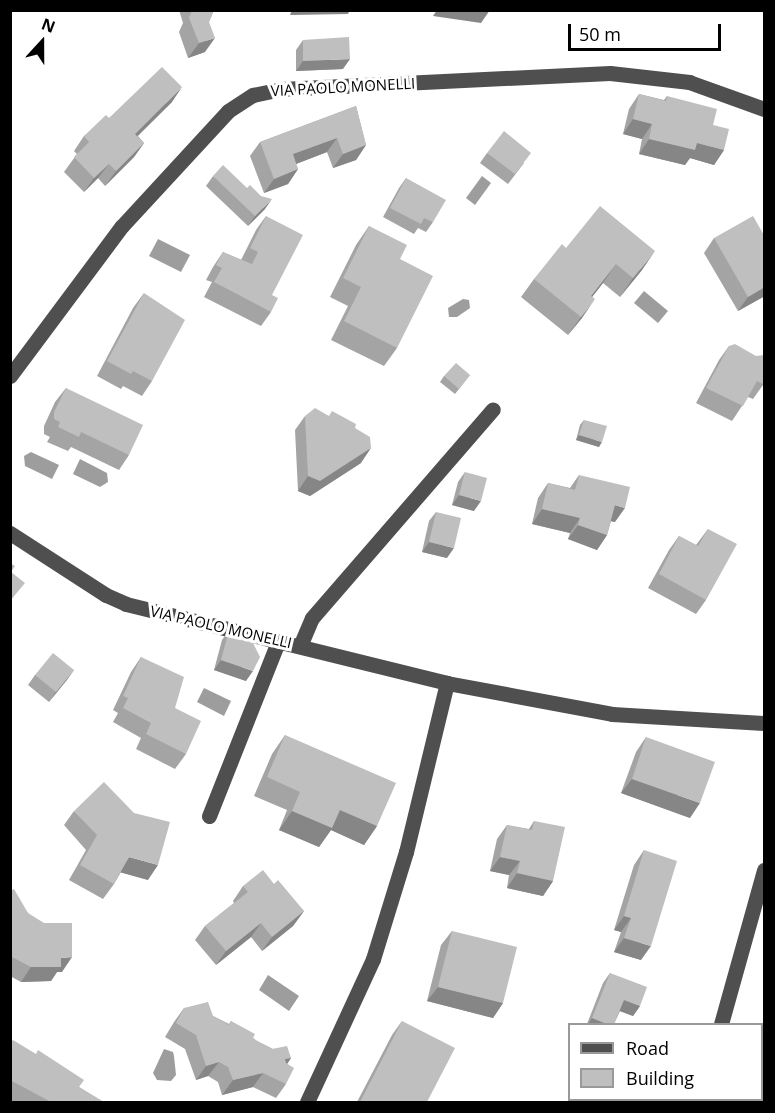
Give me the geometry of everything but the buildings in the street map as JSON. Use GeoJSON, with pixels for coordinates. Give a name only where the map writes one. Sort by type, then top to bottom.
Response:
{"type":"FeatureCollection","features":[{"type":"Feature","properties":{"kind":"street","name":"VIA PAOLO MONELLI"},"geometry":{"type":"LineString","coordinates":[[10,376],[122,226],[228,111],[253,95],[290,89],[610,73],[689,82],[765,109]]}},
{"type":"Feature","properties":{"kind":"street"},"geometry":{"type":"LineString","coordinates":[[300,646],[312,618],[493,409]]}},
{"type":"Feature","properties":{"kind":"street","name":"VIA PAOLO MONELLI"},"geometry":{"type":"LineString","coordinates":[[10,533],[106,595],[126,604],[447,684],[612,714],[765,723]]}},
{"type":"Feature","properties":{"kind":"street"},"geometry":{"type":"LineString","coordinates":[[209,816],[278,642]]}},
{"type":"Feature","properties":{"kind":"street"},"geometry":{"type":"LineString","coordinates":[[307,1102],[373,959],[406,852],[447,684]]}},
{"type":"Feature","properties":{"kind":"street"},"geometry":{"type":"LineString","coordinates":[[720,1023],[765,870]]}},
{"type":"Feature","properties":{"kind":"shaded area"},"geometry":{"type":"Polygon","coordinates":[[[482,176],[491,183],[475,205],[466,198],[482,176]]]}},
{"type":"Feature","properties":{"kind":"shaded area"},"geometry":{"type":"Polygon","coordinates":[[[158,239],[190,255],[181,272],[149,256],[158,239]]]}},
{"type":"Feature","properties":{"kind":"shaded area"},"geometry":{"type":"Polygon","coordinates":[[[644,291],[668,311],[658,323],[634,303],[644,291]]]}},
{"type":"Feature","properties":{"kind":"shaded area"},"geometry":{"type":"Polygon","coordinates":[[[463,299],[469,300],[470,308],[457,317],[449,317],[448,308],[463,299]]]}},
{"type":"Feature","properties":{"kind":"shaded area"},"geometry":{"type":"Polygon","coordinates":[[[31,452],[59,465],[52,479],[25,466],[24,456],[31,452]]]}},
{"type":"Feature","properties":{"kind":"shaded area"},"geometry":{"type":"Polygon","coordinates":[[[80,459],[107,473],[108,482],[100,487],[73,474],[80,459]]]}},
{"type":"Feature","properties":{"kind":"shaded area"},"geometry":{"type":"Polygon","coordinates":[[[204,688],[231,701],[224,716],[197,702],[204,688]]]}},
{"type":"Feature","properties":{"kind":"shaded area"},"geometry":{"type":"Polygon","coordinates":[[[268,975],[299,996],[289,1011],[259,990],[268,975]]]}},
{"type":"Feature","properties":{"kind":"shaded area"},"geometry":{"type":"Polygon","coordinates":[[[164,1049],[173,1052],[174,1056],[176,1075],[171,1081],[157,1080],[153,1073],[164,1049]]]}}]}
